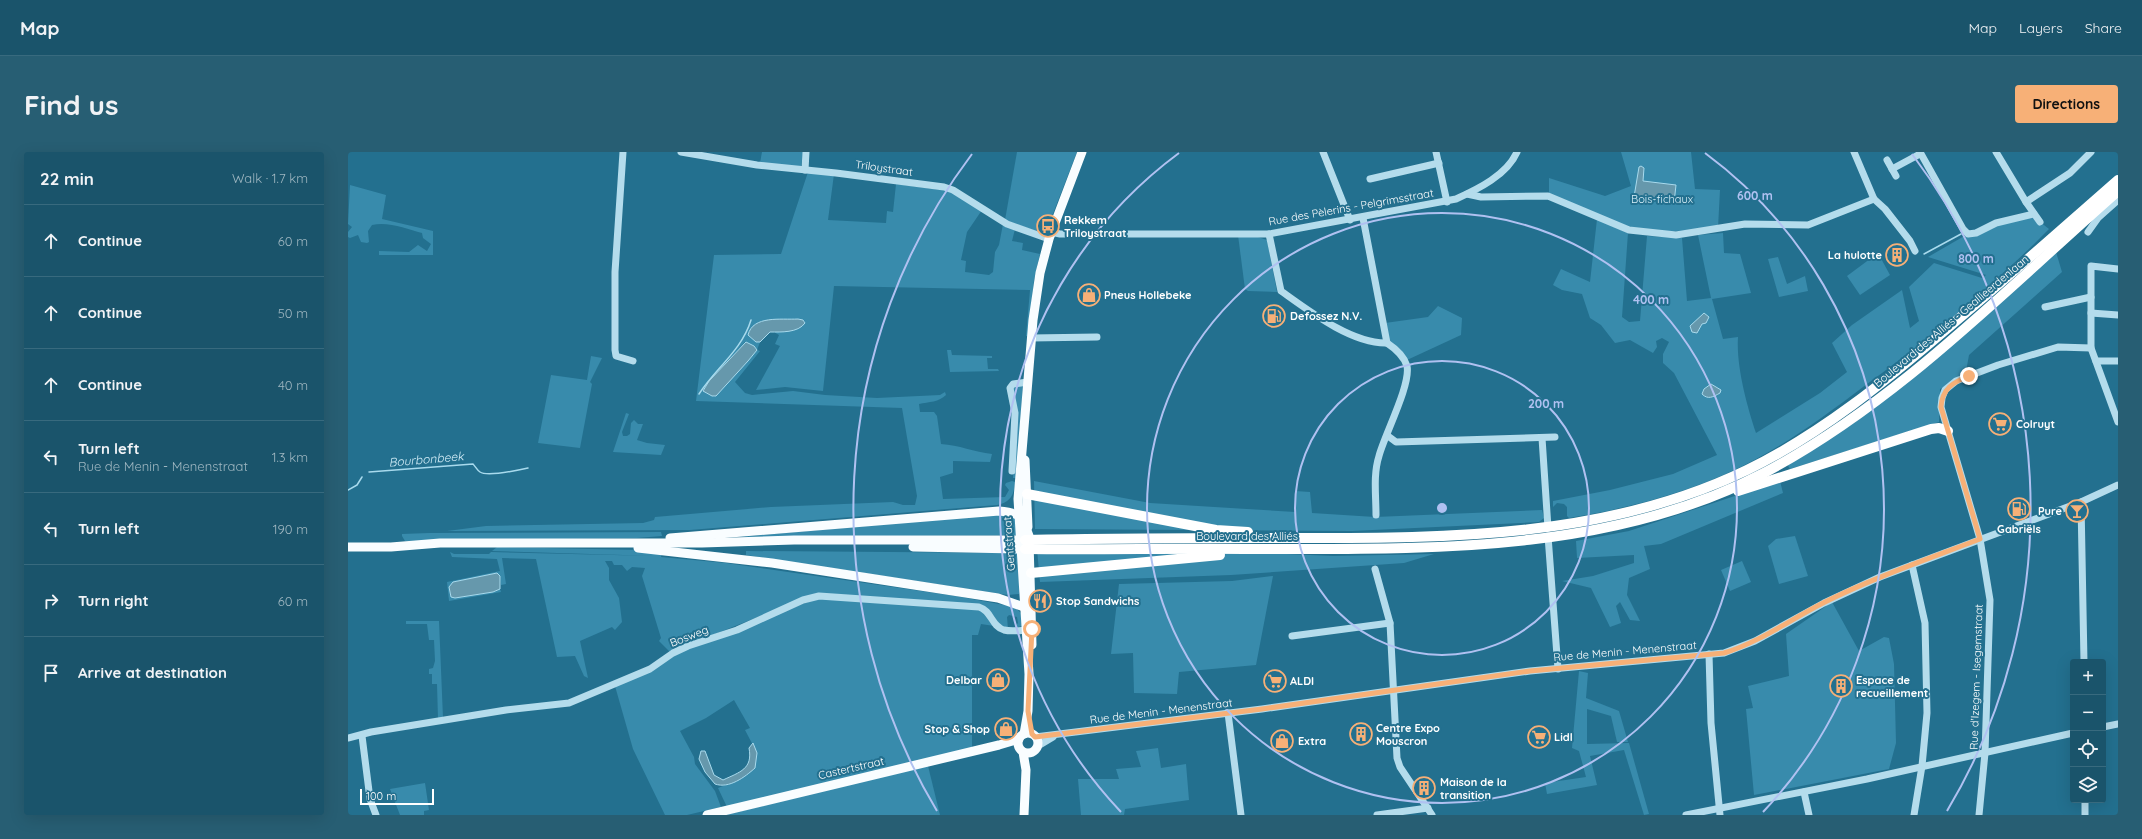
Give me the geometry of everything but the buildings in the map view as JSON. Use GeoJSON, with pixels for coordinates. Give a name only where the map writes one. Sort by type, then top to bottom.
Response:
{"type":"FeatureCollection","features":[{"type":"Feature","properties":{"kind":"highway"},"geometry":{"type":"LineString","coordinates":[[2044,244],[2056,229],[2118,171]]}},
{"type":"Feature","properties":{"kind":"highway","name":"Boulevard des Alliés - Geallieerdenlaan"},"geometry":{"type":"LineString","coordinates":[[1469,546],[1548,532],[1666,503],[1717,484],[1781,451],[1841,412],[1894,373],[2118,180]]}},
{"type":"Feature","properties":{"kind":"highway","name":"Boulevard des Alliés - Geallieerdenlaan"},"geometry":{"type":"LineString","coordinates":[[1390,538],[1548,532],[1606,528],[1656,517],[1690,505],[1763,473],[1846,422],[1905,378],[1954,337],[2118,191]]}},
{"type":"Feature","properties":{"kind":"highway"},"geometry":{"type":"LineString","coordinates":[[1690,505],[1931,429],[1939,428],[1948,431]]}},
{"type":"Feature","properties":{"kind":"highway"},"geometry":{"type":"LineString","coordinates":[[1022,496],[1216,530],[1267,533],[1285,538]]}},
{"type":"Feature","properties":{"kind":"highway","name":"Boulevard des Alliés"},"geometry":{"type":"LineString","coordinates":[[1025,546],[1285,538],[1390,538]]}},
{"type":"Feature","properties":{"kind":"highway","name":"Boulevard des Alliés"},"geometry":{"type":"LineString","coordinates":[[1025,546],[1278,549],[1398,549],[1469,546]]}},
{"type":"Feature","properties":{"kind":"highway"},"geometry":{"type":"LineString","coordinates":[[1028,569],[1249,553],[1278,549]]}},
{"type":"Feature","properties":{"kind":"main road"},"geometry":{"type":"LineString","coordinates":[[1024,815],[1028,743],[1029,674],[1032,662],[1029,630],[1031,587],[1025,546],[1022,496],[1025,412],[1031,338],[1040,273],[1050,235],[1082,152]]}},
{"type":"Feature","properties":{"kind":"main road"},"geometry":{"type":"LineString","coordinates":[[999,511],[1022,496]]}},
{"type":"Feature","properties":{"kind":"main road"},"geometry":{"type":"LineString","coordinates":[[603,543],[617,540],[662,538],[999,511],[1014,512],[1023,519]]}},
{"type":"Feature","properties":{"kind":"main road","name":"Gentstraat"},"geometry":{"type":"LineString","coordinates":[[1023,519],[1028,569],[1024,607],[1029,630]]}},
{"type":"Feature","properties":{"kind":"main road"},"geometry":{"type":"LineString","coordinates":[[348,548],[391,547],[440,543],[702,543],[1025,546]]}},
{"type":"Feature","properties":{"kind":"main road"},"geometry":{"type":"LineString","coordinates":[[603,543],[621,548],[772,563],[998,598],[1017,598],[1024,596],[1031,587]]}},
{"type":"Feature","properties":{"kind":"main road"},"geometry":{"type":"LineString","coordinates":[[998,598],[1024,607]]}},
{"type":"Feature","properties":{"kind":"main road","name":"Castertstraat"},"geometry":{"type":"LineString","coordinates":[[707,815],[1001,745],[1028,743]]}},
{"type":"Feature","properties":{"kind":"street"},"geometry":{"type":"LineString","coordinates":[[623,152],[615,272],[615,350],[616,356],[619,359],[633,361]]}},
{"type":"Feature","properties":{"kind":"street","name":"Triloystraat"},"geometry":{"type":"LineString","coordinates":[[680,152],[757,165],[949,188],[1007,224],[1050,235]]}},
{"type":"Feature","properties":{"kind":"street"},"geometry":{"type":"LineString","coordinates":[[805,170],[806,152]]}},
{"type":"Feature","properties":{"kind":"street"},"geometry":{"type":"LineString","coordinates":[[1323,152],[1350,220]]}},
{"type":"Feature","properties":{"kind":"street"},"geometry":{"type":"LineString","coordinates":[[1436,152],[1447,202]]}},
{"type":"Feature","properties":{"kind":"street","name":"Rue des Pèlerins - Pelgrimsstraat"},"geometry":{"type":"LineString","coordinates":[[1050,235],[1270,234],[1363,218],[1447,202],[1467,194],[1508,166],[1517,152]]}},
{"type":"Feature","properties":{"kind":"street"},"geometry":{"type":"LineString","coordinates":[[1854,152],[1874,199],[1885,209],[1910,241],[1915,251]]}},
{"type":"Feature","properties":{"kind":"street"},"geometry":{"type":"LineString","coordinates":[[1996,152],[2026,202],[2040,222]]}},
{"type":"Feature","properties":{"kind":"street"},"geometry":{"type":"LineString","coordinates":[[2026,202],[2070,173],[2091,152]]}},
{"type":"Feature","properties":{"kind":"street"},"geometry":{"type":"LineString","coordinates":[[1892,168],[1920,153],[1963,229],[1968,234],[1976,233],[1996,223],[2034,214]]}},
{"type":"Feature","properties":{"kind":"street"},"geometry":{"type":"LineString","coordinates":[[1887,160],[1896,176]]}},
{"type":"Feature","properties":{"kind":"street"},"geometry":{"type":"LineString","coordinates":[[1370,179],[1439,163]]}},
{"type":"Feature","properties":{"kind":"street"},"geometry":{"type":"LineString","coordinates":[[1467,194],[1481,196],[1548,196],[1629,230],[1676,235],[1746,224],[1808,225],[1874,199]]}},
{"type":"Feature","properties":{"kind":"street"},"geometry":{"type":"LineString","coordinates":[[2088,232],[2098,218],[2118,200]]}},
{"type":"Feature","properties":{"kind":"street"},"geometry":{"type":"LineString","coordinates":[[1363,218],[1387,343]]}},
{"type":"Feature","properties":{"kind":"street"},"geometry":{"type":"LineString","coordinates":[[1270,234],[1281,290],[1346,332],[1372,342],[1387,343],[1400,354],[1406,365],[1407,380],[1387,430],[1388,436],[1381,448],[1375,471],[1376,515]]}},
{"type":"Feature","properties":{"kind":"street"},"geometry":{"type":"LineString","coordinates":[[2118,269],[2091,266],[2091,348],[2118,422]]}},
{"type":"Feature","properties":{"kind":"street"},"geometry":{"type":"LineString","coordinates":[[2045,306],[2091,297]]}},
{"type":"Feature","properties":{"kind":"street"},"geometry":{"type":"LineString","coordinates":[[2091,313],[2118,315]]}},
{"type":"Feature","properties":{"kind":"street"},"geometry":{"type":"LineString","coordinates":[[1031,338],[1097,337]]}},
{"type":"Feature","properties":{"kind":"street","name":"Rue d'Izegem - Isegemstraat"},"geometry":{"type":"LineString","coordinates":[[1978,815],[1986,753],[1990,600],[1980,539],[1941,407],[1942,398],[1945,390],[1956,381],[1998,365],[2058,347],[2091,348]]}},
{"type":"Feature","properties":{"kind":"street"},"geometry":{"type":"LineString","coordinates":[[2096,361],[2118,361]]}},
{"type":"Feature","properties":{"kind":"street"},"geometry":{"type":"LineString","coordinates":[[1012,471],[1015,413],[1010,388],[1017,382],[1028,382]]}},
{"type":"Feature","properties":{"kind":"street"},"geometry":{"type":"LineString","coordinates":[[1388,436],[1396,442],[1555,437]]}},
{"type":"Feature","properties":{"kind":"street"},"geometry":{"type":"LineString","coordinates":[[1542,438],[1558,669]]}},
{"type":"Feature","properties":{"kind":"street","name":"Rue de Menin - Menenstraat"},"geometry":{"type":"LineString","coordinates":[[1028,743],[1055,736],[1395,690],[1558,669],[1724,653],[1745,646],[1824,603],[1880,577],[2081,502],[2118,485]]}},
{"type":"Feature","properties":{"kind":"street"},"geometry":{"type":"LineString","coordinates":[[2081,502],[2084,659]]}},
{"type":"Feature","properties":{"kind":"street"},"geometry":{"type":"LineString","coordinates":[[1912,565],[1925,623],[1927,713],[1922,766],[1914,815]]}},
{"type":"Feature","properties":{"kind":"street"},"geometry":{"type":"LineString","coordinates":[[1375,569],[1390,623],[1398,758],[1400,767],[1432,815]]}},
{"type":"Feature","properties":{"kind":"street","name":"Bosweg"},"geometry":{"type":"LineString","coordinates":[[348,738],[362,736],[371,732],[506,710],[569,703],[650,669],[684,648],[737,630],[803,600],[819,596],[979,607],[987,610],[997,626],[1002,630],[1029,630]]}},
{"type":"Feature","properties":{"kind":"street"},"geometry":{"type":"LineString","coordinates":[[1292,636],[1390,623]]}},
{"type":"Feature","properties":{"kind":"street"},"geometry":{"type":"LineString","coordinates":[[1709,654],[1711,723],[1720,812]]}},
{"type":"Feature","properties":{"kind":"street"},"geometry":{"type":"LineString","coordinates":[[1228,713],[1241,815]]}},
{"type":"Feature","properties":{"kind":"street"},"geometry":{"type":"LineString","coordinates":[[2106,726],[2118,724]]}},
{"type":"Feature","properties":{"kind":"street"},"geometry":{"type":"LineString","coordinates":[[1686,815],[1720,812],[2070,734]]}},
{"type":"Feature","properties":{"kind":"street"},"geometry":{"type":"LineString","coordinates":[[362,736],[370,799],[376,815]]}},
{"type":"Feature","properties":{"kind":"street"},"geometry":{"type":"LineString","coordinates":[[1804,792],[1809,815]]}},
{"type":"Feature","properties":{"kind":"street"},"geometry":{"type":"LineString","coordinates":[[2085,803],[2085,815]]}},
{"type":"Feature","properties":{"kind":"street"},"geometry":{"type":"LineString","coordinates":[[1377,815],[1428,808]]}},
{"type":"Feature","properties":{"kind":"green space"},"geometry":{"type":"Polygon","coordinates":[[[762,152],[803,152],[801,168],[760,163],[762,152]]]}},
{"type":"Feature","properties":{"kind":"green space"},"geometry":{"type":"Polygon","coordinates":[[[1017,152],[1077,152],[1047,229],[1041,233],[1005,220],[1017,152]]]}},
{"type":"Feature","properties":{"kind":"green space","name":"Bois-fichaux"},"geometry":{"type":"Polygon","coordinates":[[[1621,152],[1691,152],[1695,189],[1720,190],[1718,228],[1663,232],[1629,229],[1549,194],[1549,178],[1605,196],[1631,186],[1621,152]]]}},
{"type":"Feature","properties":{"kind":"green space"},"geometry":{"type":"Polygon","coordinates":[[[808,172],[834,174],[828,220],[886,223],[887,211],[893,212],[896,184],[949,191],[982,210],[967,232],[961,260],[966,261],[965,272],[989,275],[993,272],[995,252],[999,245],[1003,224],[1015,229],[1012,241],[1023,243],[1022,250],[1040,254],[1034,280],[1028,336],[1026,336],[1030,290],[834,286],[823,391],[785,387],[756,390],[780,346],[775,344],[779,335],[774,332],[798,329],[805,321],[803,320],[761,321],[753,327],[748,335],[756,342],[760,342],[757,350],[760,351],[735,382],[745,393],[752,395],[793,391],[825,395],[877,398],[940,395],[945,392],[946,395],[940,399],[919,404],[920,412],[934,412],[937,416],[941,444],[992,454],[990,462],[953,461],[953,473],[940,477],[943,499],[1005,497],[1009,490],[1005,485],[1006,483],[1012,481],[1015,482],[1015,487],[1009,500],[997,505],[690,530],[447,531],[486,526],[643,523],[654,520],[655,517],[771,507],[893,502],[903,505],[915,505],[917,496],[902,408],[696,401],[714,255],[781,254],[808,172]],[[745,342],[705,387],[714,397],[748,361],[756,350],[754,346],[745,342]]]}},
{"type":"Feature","properties":{"kind":"green space"},"geometry":{"type":"Polygon","coordinates":[[[350,185],[386,195],[382,219],[433,231],[433,255],[379,255],[379,251],[409,252],[418,245],[427,251],[431,244],[423,238],[422,233],[397,226],[384,224],[372,225],[368,231],[369,242],[367,243],[361,242],[358,235],[350,238],[348,237],[348,232],[352,227],[348,224],[350,185]]]}},
{"type":"Feature","properties":{"kind":"green space"},"geometry":{"type":"Polygon","coordinates":[[[2034,217],[2049,229],[1983,292],[1888,369],[1838,406],[1772,450],[1714,479],[1642,503],[1569,518],[1567,516],[1567,507],[1564,504],[1557,503],[1553,507],[1553,501],[1610,490],[1673,474],[1717,455],[1674,373],[1663,363],[1663,354],[1669,342],[1662,338],[1656,341],[1657,347],[1653,353],[1630,340],[1615,343],[1601,325],[1590,318],[1582,294],[1562,290],[1553,285],[1561,269],[1590,282],[1597,219],[1628,233],[1622,317],[1629,322],[1640,321],[1647,236],[1682,238],[1687,301],[1711,298],[1698,235],[1723,233],[1724,253],[1740,254],[1751,293],[1712,299],[1723,339],[1738,337],[1740,373],[1756,433],[1820,393],[1847,372],[1832,343],[1852,325],[1902,290],[1910,328],[1919,321],[1909,287],[1934,263],[1982,278],[1986,275],[1928,257],[1966,235],[1997,225],[2034,217]]]}},
{"type":"Feature","properties":{"kind":"green space"},"geometry":{"type":"Polygon","coordinates":[[[1238,235],[1258,237],[1267,240],[1277,292],[1248,291],[1245,289],[1238,235]]]}},
{"type":"Feature","properties":{"kind":"green space"},"geometry":{"type":"Polygon","coordinates":[[[2056,252],[2062,272],[1969,355],[1965,377],[1940,389],[1939,422],[1790,469],[1787,464],[1854,423],[2056,252]]]}},
{"type":"Feature","properties":{"kind":"green space"},"geometry":{"type":"Polygon","coordinates":[[[1878,253],[1890,275],[1860,295],[1847,276],[1878,253]]]}},
{"type":"Feature","properties":{"kind":"green space"},"geometry":{"type":"Polygon","coordinates":[[[1778,257],[1787,284],[1805,276],[1808,291],[1779,297],[1768,259],[1778,257]]]}},
{"type":"Feature","properties":{"kind":"green space"},"geometry":{"type":"Polygon","coordinates":[[[1438,306],[1462,318],[1461,335],[1407,360],[1390,344],[1385,323],[1428,317],[1438,306]]]}},
{"type":"Feature","properties":{"kind":"green space"},"geometry":{"type":"Polygon","coordinates":[[[947,350],[951,350],[952,355],[992,356],[992,358],[987,358],[988,369],[998,369],[999,371],[950,372],[947,350]]]}},
{"type":"Feature","properties":{"kind":"green space"},"geometry":{"type":"Polygon","coordinates":[[[591,356],[602,358],[590,382],[592,384],[580,448],[538,443],[551,375],[587,380],[591,356]]]}},
{"type":"Feature","properties":{"kind":"green space"},"geometry":{"type":"Polygon","coordinates":[[[1013,385],[1023,385],[1016,478],[1013,478],[1016,423],[1013,385]]]}},
{"type":"Feature","properties":{"kind":"green space"},"geometry":{"type":"Polygon","coordinates":[[[626,413],[629,414],[622,432],[623,436],[630,434],[631,423],[634,420],[638,424],[643,424],[637,440],[665,445],[661,455],[613,452],[626,413]]]}},
{"type":"Feature","properties":{"kind":"green space"},"geometry":{"type":"Polygon","coordinates":[[[1034,481],[1150,503],[1295,512],[1295,491],[1310,492],[1312,513],[1375,517],[1542,510],[1544,518],[1539,522],[1352,531],[1035,529],[1034,481]]]}},
{"type":"Feature","properties":{"kind":"green space"},"geometry":{"type":"Polygon","coordinates":[[[1780,481],[1783,493],[1661,544],[1644,546],[1650,569],[1629,578],[1627,595],[1640,621],[1630,620],[1620,602],[1616,606],[1621,623],[1610,627],[1591,588],[1562,581],[1593,576],[1634,563],[1634,555],[1577,558],[1576,541],[1629,531],[1780,481]]]}},
{"type":"Feature","properties":{"kind":"green space"},"geometry":{"type":"Polygon","coordinates":[[[1001,514],[1016,519],[1017,535],[738,537],[1001,514]]]}},
{"type":"Feature","properties":{"kind":"green space"},"geometry":{"type":"Polygon","coordinates":[[[661,532],[662,536],[637,538],[405,541],[402,536],[402,534],[430,533],[661,532]]]}},
{"type":"Feature","properties":{"kind":"green space"},"geometry":{"type":"Polygon","coordinates":[[[1795,536],[1808,576],[1779,584],[1768,546],[1776,539],[1795,536]]]}},
{"type":"Feature","properties":{"kind":"green space"},"geometry":{"type":"Polygon","coordinates":[[[497,547],[642,550],[662,552],[661,557],[726,563],[956,596],[1015,607],[1021,613],[1022,626],[1014,628],[1018,623],[1017,617],[1009,615],[1007,617],[1008,629],[1002,628],[990,611],[980,605],[818,593],[670,652],[659,641],[661,638],[642,576],[645,568],[632,567],[627,571],[622,565],[614,565],[612,561],[605,561],[609,568],[609,580],[619,598],[622,622],[615,630],[612,627],[580,641],[588,678],[584,676],[575,656],[557,657],[536,559],[502,558],[506,584],[501,585],[500,576],[497,573],[453,582],[455,598],[493,592],[500,589],[501,592],[449,601],[447,582],[500,571],[497,559],[452,557],[450,552],[454,554],[489,554],[491,552],[656,556],[492,551],[497,547]]]}},
{"type":"Feature","properties":{"kind":"green space"},"geometry":{"type":"Polygon","coordinates":[[[1148,548],[1333,556],[1434,554],[1404,563],[1231,575],[1040,582],[1037,549],[1148,548]]]}},
{"type":"Feature","properties":{"kind":"green space"},"geometry":{"type":"Polygon","coordinates":[[[746,551],[1018,553],[1020,591],[1019,594],[1008,595],[746,555],[746,551]]]}},
{"type":"Feature","properties":{"kind":"green space"},"geometry":{"type":"Polygon","coordinates":[[[1742,561],[1751,582],[1730,591],[1721,570],[1742,561]]]}},
{"type":"Feature","properties":{"kind":"green space"},"geometry":{"type":"Polygon","coordinates":[[[1273,576],[1256,665],[1179,672],[1177,694],[1134,693],[1133,653],[1111,654],[1119,584],[1232,581],[1273,576]]]}},
{"type":"Feature","properties":{"kind":"green space"},"geometry":{"type":"Polygon","coordinates":[[[818,598],[980,609],[984,612],[994,626],[981,624],[978,635],[972,635],[972,748],[727,807],[718,788],[738,780],[757,753],[745,730],[750,728],[734,700],[706,718],[680,731],[694,757],[695,764],[715,791],[721,807],[687,815],[665,815],[633,749],[615,686],[678,653],[818,598]]]}},
{"type":"Feature","properties":{"kind":"green space"},"geometry":{"type":"Polygon","coordinates":[[[1832,602],[1859,651],[1884,637],[1889,638],[1894,664],[1896,743],[1889,769],[1754,795],[1746,709],[1753,708],[1748,686],[1789,676],[1786,634],[1832,602]]]}},
{"type":"Feature","properties":{"kind":"green space"},"geometry":{"type":"Polygon","coordinates":[[[406,621],[439,621],[443,718],[438,719],[437,684],[432,684],[432,674],[429,674],[429,669],[433,668],[435,661],[434,640],[429,640],[427,624],[406,624],[406,621]]]}},
{"type":"Feature","properties":{"kind":"green space"},"geometry":{"type":"Polygon","coordinates":[[[1579,671],[1588,673],[1586,698],[1619,711],[1628,742],[1617,742],[1611,716],[1587,709],[1587,744],[1629,743],[1649,814],[1644,815],[1624,750],[1590,756],[1597,785],[1547,794],[1545,783],[1586,777],[1579,751],[1572,748],[1579,671]]]}},
{"type":"Feature","properties":{"kind":"green space"},"geometry":{"type":"Polygon","coordinates":[[[1158,748],[1161,768],[1186,764],[1189,800],[1125,809],[1124,815],[1081,815],[1078,779],[1119,779],[1116,769],[1141,767],[1136,751],[1158,748]]]}},
{"type":"Feature","properties":{"kind":"green space"},"geometry":{"type":"Polygon","coordinates":[[[928,766],[940,815],[724,815],[928,766]]]}},
{"type":"Feature","properties":{"kind":"green space"},"geometry":{"type":"Polygon","coordinates":[[[425,783],[429,810],[424,811],[424,815],[400,815],[390,789],[425,783]]]}},
{"type":"Feature","properties":{"kind":"shaded area"},"geometry":{"type":"Polygon","coordinates":[[[1641,166],[1644,168],[1643,181],[1676,185],[1674,203],[1634,197],[1639,167],[1641,166]]]}},
{"type":"Feature","properties":{"kind":"shaded area"},"geometry":{"type":"Polygon","coordinates":[[[1704,313],[1709,317],[1706,323],[1702,324],[1697,333],[1692,332],[1690,326],[1704,313]]]}},
{"type":"Feature","properties":{"kind":"shaded area"},"geometry":{"type":"Polygon","coordinates":[[[776,319],[803,320],[805,323],[798,329],[770,332],[760,342],[756,342],[748,335],[756,324],[762,321],[776,319]]]}},
{"type":"Feature","properties":{"kind":"shaded area"},"geometry":{"type":"Polygon","coordinates":[[[746,342],[754,346],[757,350],[748,361],[716,396],[712,396],[703,391],[709,381],[746,342]]]}},
{"type":"Feature","properties":{"kind":"shaded area"},"geometry":{"type":"Polygon","coordinates":[[[1711,384],[1721,390],[1720,393],[1713,397],[1706,397],[1702,394],[1704,389],[1711,384]]]}},
{"type":"Feature","properties":{"kind":"shaded area"},"geometry":{"type":"Polygon","coordinates":[[[497,573],[500,576],[500,589],[493,592],[455,598],[451,597],[449,587],[453,582],[497,573]]]}},
{"type":"Feature","properties":{"kind":"shaded area"},"geometry":{"type":"Polygon","coordinates":[[[753,743],[757,753],[755,768],[731,784],[715,784],[705,772],[699,759],[701,751],[705,751],[714,775],[723,780],[744,769],[749,761],[749,748],[753,743]]]}},
{"type":"Feature","properties":{"kind":"waterway"},"geometry":{"type":"LineString","coordinates":[[1924,254],[1961,234]]}},
{"type":"Feature","properties":{"kind":"waterway","name":"Bourbonbeek"},"geometry":{"type":"LineString","coordinates":[[699,394],[735,350],[747,331],[751,320]]}},
{"type":"Feature","properties":{"kind":"waterway","name":"Bourbonbeek"},"geometry":{"type":"LineString","coordinates":[[369,472],[473,464],[480,472],[489,474],[528,468]]}},
{"type":"Feature","properties":{"kind":"waterway","name":"Bourbonbeek"},"geometry":{"type":"LineString","coordinates":[[348,490],[357,485],[362,477]]}},
{"type":"Feature","properties":{"kind":"place","name":"Rekkem Triloystraat"},"geometry":{"type":"Point","coordinates":[1048,226]}},
{"type":"Feature","properties":{"kind":"place","name":"La hulotte"},"geometry":{"type":"Point","coordinates":[1897,255]}},
{"type":"Feature","properties":{"kind":"place","name":"Pneus Hollebeke"},"geometry":{"type":"Point","coordinates":[1089,295]}},
{"type":"Feature","properties":{"kind":"place","name":"Defossez N.V."},"geometry":{"type":"Point","coordinates":[1274,316]}},
{"type":"Feature","properties":{"kind":"place","name":"Colruyt"},"geometry":{"type":"Point","coordinates":[2000,424]}},
{"type":"Feature","properties":{"kind":"place","name":"Gabriëls"},"geometry":{"type":"Point","coordinates":[2019,509]}},
{"type":"Feature","properties":{"kind":"place","name":"Pure"},"geometry":{"type":"Point","coordinates":[2077,511]}},
{"type":"Feature","properties":{"kind":"place","name":"Stop Sandwichs"},"geometry":{"type":"Point","coordinates":[1040,601]}},
{"type":"Feature","properties":{"kind":"place","name":"Delbar"},"geometry":{"type":"Point","coordinates":[998,680]}},
{"type":"Feature","properties":{"kind":"place","name":"ALDI"},"geometry":{"type":"Point","coordinates":[1275,681]}},
{"type":"Feature","properties":{"kind":"place","name":"Espace de recueillement"},"geometry":{"type":"Point","coordinates":[1841,686]}},
{"type":"Feature","properties":{"kind":"place","name":"Stop & Shop"},"geometry":{"type":"Point","coordinates":[1006,729]}},
{"type":"Feature","properties":{"kind":"place","name":"Centre Expo Mouscron"},"geometry":{"type":"Point","coordinates":[1361,734]}},
{"type":"Feature","properties":{"kind":"place","name":"Lidl"},"geometry":{"type":"Point","coordinates":[1539,737]}},
{"type":"Feature","properties":{"kind":"place","name":"Extra"},"geometry":{"type":"Point","coordinates":[1282,741]}},
{"type":"Feature","properties":{"kind":"place","name":"Maison de la transition"},"geometry":{"type":"Point","coordinates":[1424,788]}},
{"type":"Feature","properties":{"kind":"route"},"geometry":{"type":"LineString","coordinates":[[1032,629],[1032,662],[1029,674],[1028,711],[1032,734],[1035,737],[1055,736],[1262,709],[1530,671],[1724,653],[1745,646],[1824,603],[1880,577],[1980,539],[1941,407],[1945,390],[1956,381],[1969,376]]}}]}
